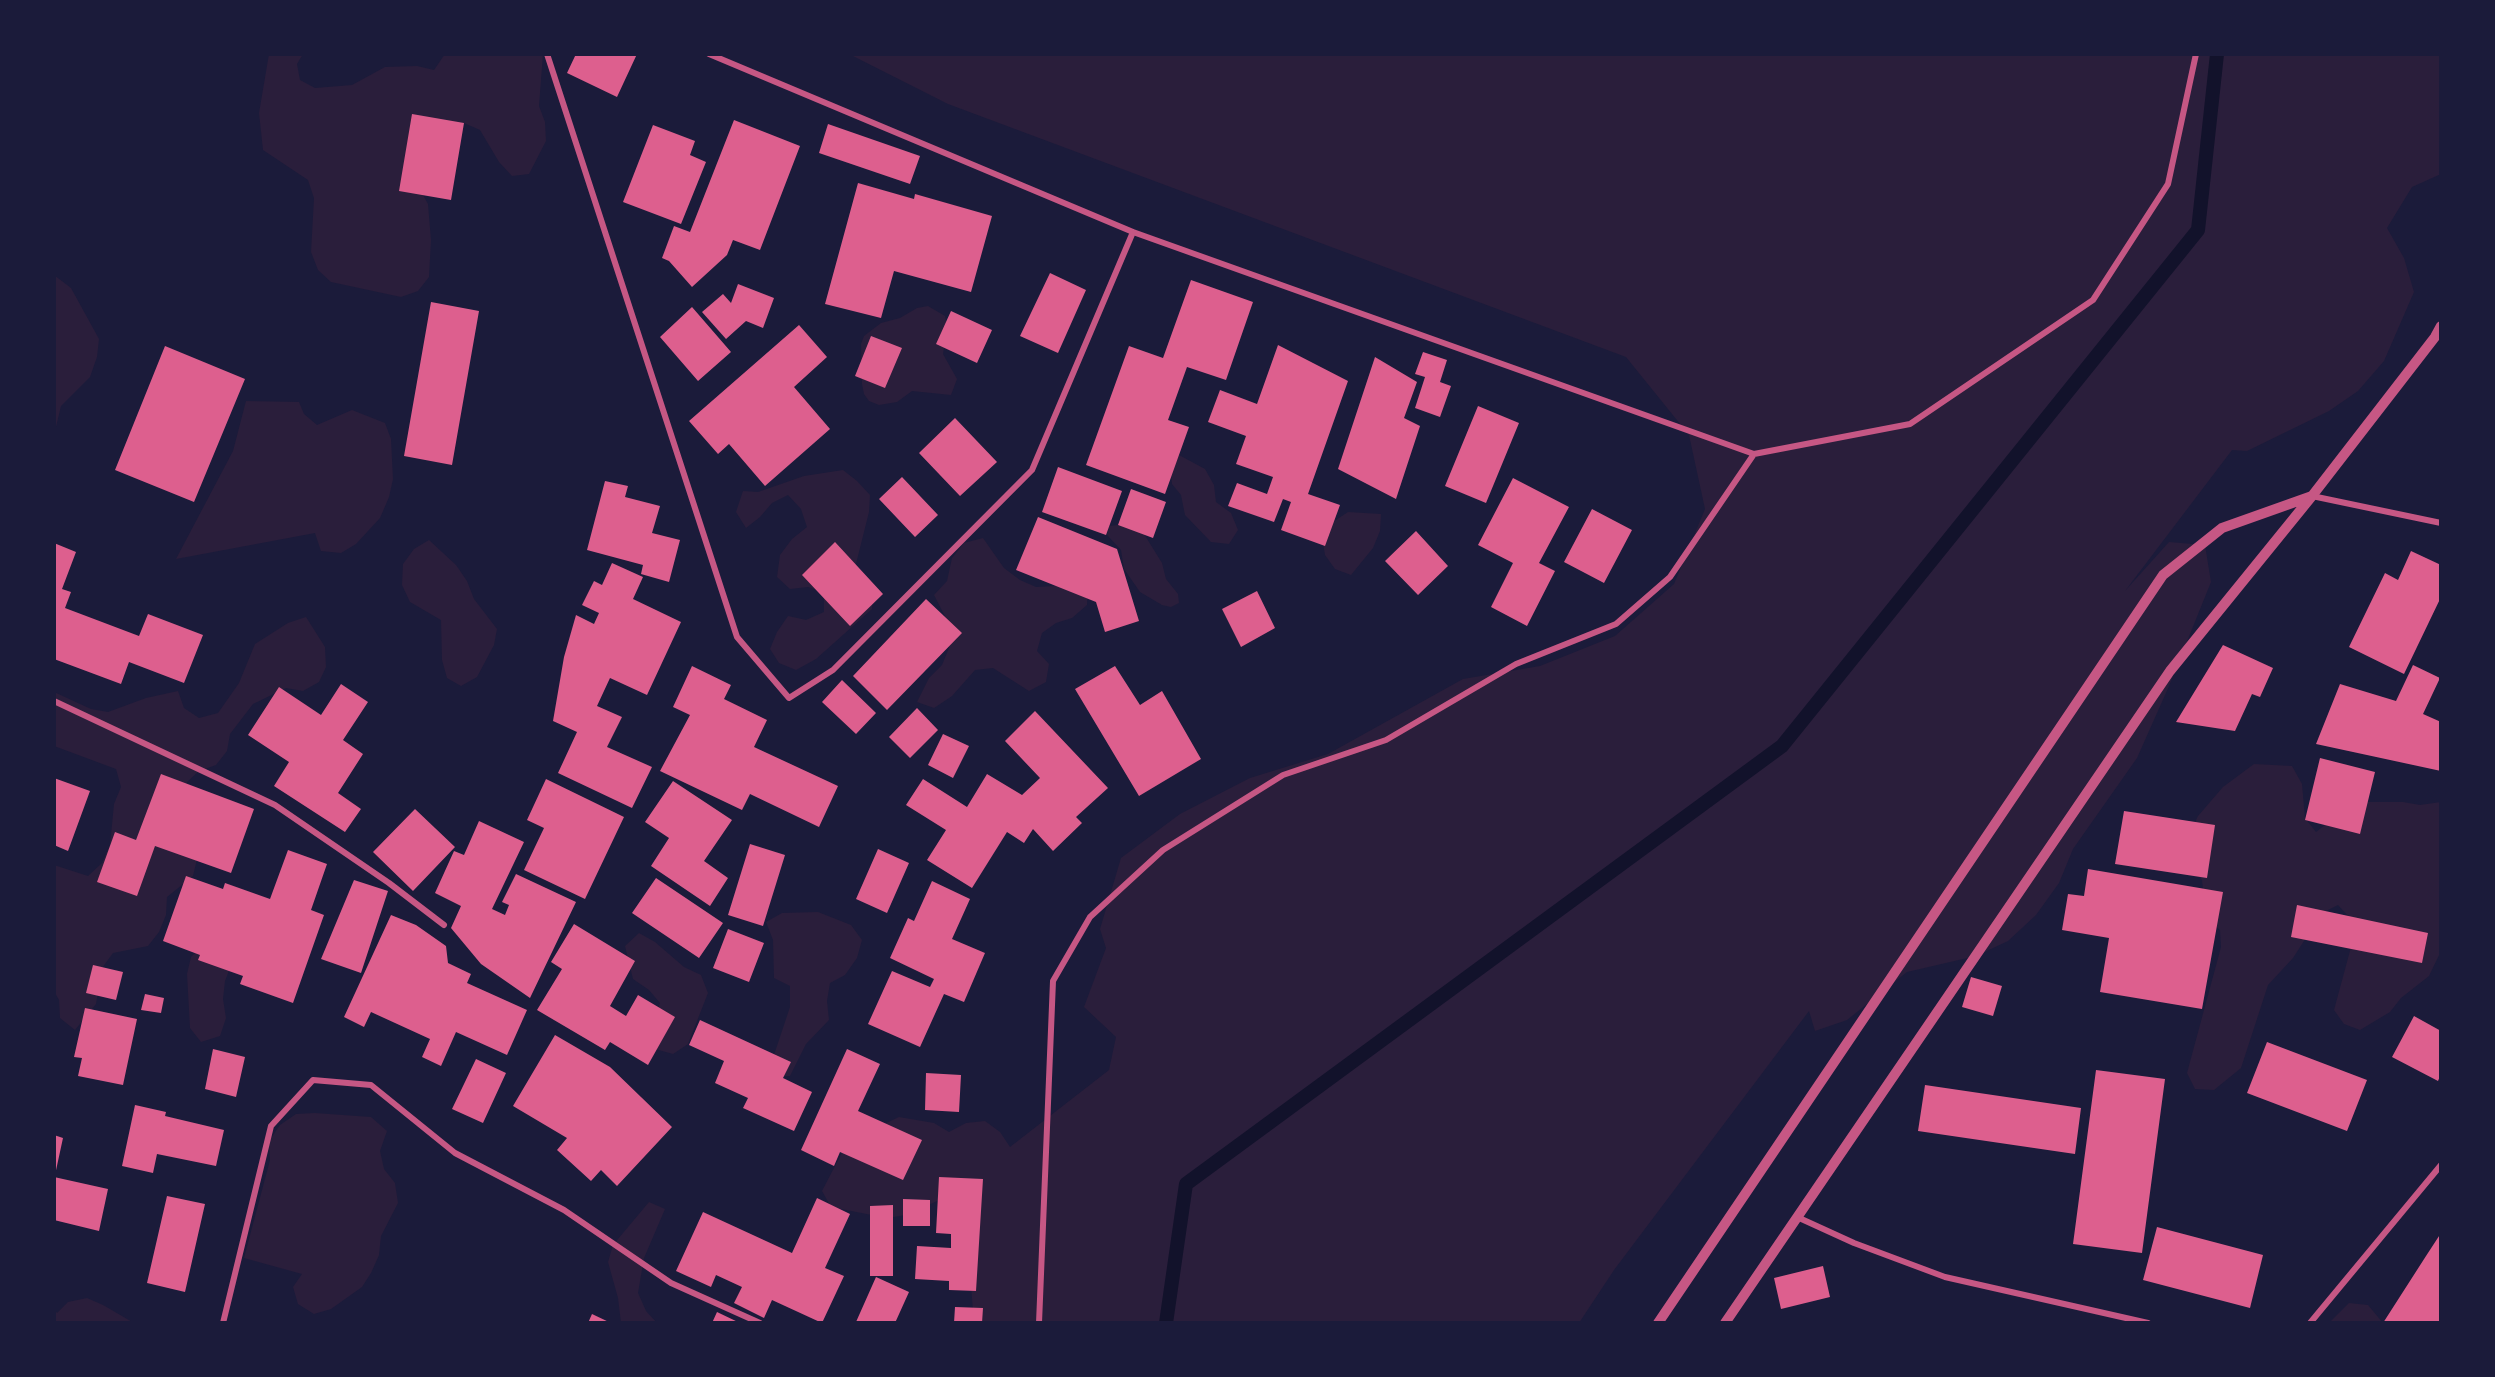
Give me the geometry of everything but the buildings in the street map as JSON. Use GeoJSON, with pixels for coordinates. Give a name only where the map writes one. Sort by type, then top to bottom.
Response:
{"type":"FeatureCollection","features":[{"type":"Feature","properties":{"kind":"street"},"geometry":{"type":"LineString","coordinates":[[547,54],[737,637],[789,699],[833,670],[1032,470],[1133,232]]}},
{"type":"Feature","properties":{"kind":"street"},"geometry":{"type":"LineString","coordinates":[[709,54],[1133,232],[1754,454],[1910,424],[2093,300],[2168,184],[2196,54]]}},
{"type":"Feature","properties":{"kind":"street"},"geometry":{"type":"LineString","coordinates":[[1725,1323],[2170,671],[2312,496],[2435,337],[2441,326]]}},
{"type":"Feature","properties":{"kind":"street"},"geometry":{"type":"LineString","coordinates":[[1039,1323],[1053,981],[1090,917],[1163,850],[1283,775],[1386,740],[1516,664],[1616,624],[1670,577],[1754,454]]}},
{"type":"Feature","properties":{"kind":"street"},"geometry":{"type":"LineString","coordinates":[[1658,1323],[2163,576],[2222,528],[2312,496],[2441,523]]}},
{"type":"Feature","properties":{"kind":"street"},"geometry":{"type":"LineString","coordinates":[[54,701],[275,805],[380,876],[444,925]]}},
{"type":"Feature","properties":{"kind":"street"},"geometry":{"type":"LineString","coordinates":[[222,1323],[271,1126],[313,1080],[371,1085],[455,1153],[564,1210],[671,1283],[760,1323]]}},
{"type":"Feature","properties":{"kind":"street"},"geometry":{"type":"LineString","coordinates":[[2310,1323],[2441,1165]]}},
{"type":"Feature","properties":{"kind":"street"},"geometry":{"type":"LineString","coordinates":[[1797,1217],[1854,1243],[1945,1277],[2148,1323]]}},
{"type":"Feature","properties":{"kind":"shaded area"},"geometry":{"type":"Polygon","coordinates":[[[269,54],[303,54],[297,64],[300,80],[315,88],[352,85],[385,67],[417,66],[434,70],[445,54],[543,54],[539,106],[545,122],[546,141],[529,174],[512,176],[499,162],[480,130],[464,123],[418,186],[428,204],[431,240],[429,277],[418,291],[401,297],[331,282],[318,270],[311,252],[314,198],[308,180],[263,150],[259,113],[269,54]]]}},
{"type":"Feature","properties":{"kind":"shaded area"},"geometry":{"type":"Polygon","coordinates":[[[849,54],[2441,54],[2441,174],[2412,187],[2387,228],[2404,258],[2414,292],[2384,361],[2358,391],[2329,411],[2247,451],[2232,450],[2125,591],[2169,542],[2205,545],[2211,582],[2137,758],[2073,849],[2059,883],[2036,915],[2008,941],[1976,956],[1907,972],[1847,1020],[1815,1031],[1809,1011],[1614,1270],[1579,1323],[974,1323],[969,1261],[955,1193],[906,1215],[887,1218],[831,1207],[822,1191],[848,1141],[899,1117],[934,1123],[949,1132],[966,1123],[985,1121],[1000,1132],[1010,1147],[1109,1070],[1116,1037],[1084,1007],[1106,948],[1100,929],[1121,858],[1180,814],[1250,778],[1328,754],[1463,679],[1540,666],[1615,636],[1674,584],[1705,509],[1689,435],[1626,357],[948,104],[849,54]]]}},
{"type":"Feature","properties":{"kind":"shaded area"},"geometry":{"type":"Polygon","coordinates":[[[54,275],[71,288],[99,339],[97,357],[90,377],[61,406],[54,435],[54,275]]]}},
{"type":"Feature","properties":{"kind":"shaded area"},"geometry":{"type":"Polygon","coordinates":[[[928,306],[945,316],[947,326],[943,354],[957,379],[951,395],[912,391],[897,402],[879,405],[869,401],[864,394],[862,384],[861,344],[864,336],[881,323],[900,318],[917,308],[928,306]]]}},
{"type":"Feature","properties":{"kind":"shaded area"},"geometry":{"type":"Polygon","coordinates":[[[246,401],[299,402],[304,414],[317,425],[352,410],[385,423],[391,439],[393,479],[389,497],[380,518],[356,544],[341,553],[321,551],[315,533],[176,559],[233,451],[246,401]]]}},
{"type":"Feature","properties":{"kind":"shaded area"},"geometry":{"type":"Polygon","coordinates":[[[1179,455],[1205,469],[1214,485],[1216,502],[1231,513],[1238,530],[1229,544],[1211,542],[1185,515],[1181,495],[1172,484],[1171,474],[1179,455]]]}},
{"type":"Feature","properties":{"kind":"shaded area"},"geometry":{"type":"Polygon","coordinates":[[[843,470],[870,495],[869,512],[856,564],[859,582],[873,592],[872,609],[816,659],[796,670],[779,663],[770,649],[777,632],[788,616],[806,620],[824,612],[824,592],[808,587],[790,589],[777,577],[780,555],[792,539],[807,527],[801,509],[788,495],[772,503],[746,528],[736,512],[743,491],[758,492],[804,476],[843,470]]]}},
{"type":"Feature","properties":{"kind":"shaded area"},"geometry":{"type":"Polygon","coordinates":[[[1348,512],[1381,514],[1380,531],[1373,548],[1351,575],[1335,569],[1325,555],[1322,537],[1333,522],[1348,512]]]}},
{"type":"Feature","properties":{"kind":"shaded area"},"geometry":{"type":"Polygon","coordinates":[[[1118,525],[1144,534],[1162,563],[1166,579],[1178,594],[1179,603],[1171,607],[1162,605],[1140,592],[1124,569],[1121,550],[1107,535],[1109,526],[1118,525]]]}},
{"type":"Feature","properties":{"kind":"shaded area"},"geometry":{"type":"Polygon","coordinates":[[[983,538],[1004,568],[1020,580],[1036,587],[1055,586],[1071,577],[1088,582],[1087,605],[1072,618],[1056,623],[1042,633],[1037,651],[1049,664],[1046,682],[1029,691],[993,668],[975,670],[952,696],[934,708],[917,702],[929,678],[942,665],[949,648],[950,626],[934,595],[947,581],[952,558],[964,543],[983,538]]]}},
{"type":"Feature","properties":{"kind":"shaded area"},"geometry":{"type":"Polygon","coordinates":[[[429,540],[456,565],[467,581],[474,599],[497,629],[494,645],[477,677],[461,686],[447,678],[442,660],[441,620],[410,602],[402,585],[403,564],[414,549],[429,540]]]}},
{"type":"Feature","properties":{"kind":"shaded area"},"geometry":{"type":"Polygon","coordinates":[[[306,617],[325,647],[326,667],[319,682],[303,691],[286,688],[253,704],[230,734],[227,751],[216,765],[199,771],[187,782],[181,797],[197,859],[193,876],[167,897],[166,915],[159,932],[148,946],[113,953],[102,968],[96,1004],[75,1030],[60,1018],[59,1000],[54,991],[54,865],[88,876],[102,863],[110,845],[114,804],[121,787],[116,769],[54,746],[54,692],[91,709],[108,712],[146,698],[178,691],[184,708],[199,718],[218,713],[239,683],[255,644],[288,623],[306,617]]]}},
{"type":"Feature","properties":{"kind":"shaded area"},"geometry":{"type":"Polygon","coordinates":[[[2254,764],[2292,766],[2302,784],[2305,818],[2316,832],[2331,820],[2367,802],[2403,802],[2420,805],[2441,802],[2441,951],[2429,976],[2401,998],[2390,1012],[2360,1030],[2344,1024],[2334,1010],[2354,936],[2350,918],[2338,905],[2322,913],[2293,958],[2268,985],[2241,1068],[2214,1090],[2195,1089],[2187,1073],[2221,947],[2220,930],[2206,918],[2202,880],[2190,867],[2190,833],[2198,816],[2223,787],[2254,764]]]}},
{"type":"Feature","properties":{"kind":"shaded area"},"geometry":{"type":"Polygon","coordinates":[[[818,912],[851,925],[862,940],[857,958],[845,975],[830,983],[827,1001],[829,1020],[806,1044],[790,1076],[774,1077],[773,1058],[790,1007],[790,986],[774,978],[773,940],[766,922],[782,913],[818,912]]]}},
{"type":"Feature","properties":{"kind":"shaded area"},"geometry":{"type":"Polygon","coordinates":[[[639,933],[655,942],[684,967],[701,975],[708,993],[688,1044],[673,1054],[655,1049],[655,1019],[660,1003],[649,990],[633,979],[625,946],[639,933]]]}},
{"type":"Feature","properties":{"kind":"shaded area"},"geometry":{"type":"Polygon","coordinates":[[[211,937],[238,948],[225,981],[223,999],[226,1018],[220,1036],[201,1042],[190,1028],[187,974],[191,957],[211,937]]]}},
{"type":"Feature","properties":{"kind":"shaded area"},"geometry":{"type":"Polygon","coordinates":[[[296,1114],[371,1117],[387,1131],[380,1151],[384,1169],[395,1183],[398,1203],[381,1236],[379,1255],[362,1287],[331,1309],[314,1314],[298,1304],[293,1287],[302,1274],[244,1258],[270,1160],[269,1141],[280,1125],[296,1114]]]}},
{"type":"Feature","properties":{"kind":"shaded area"},"geometry":{"type":"Polygon","coordinates":[[[649,1202],[665,1209],[644,1258],[638,1293],[646,1311],[657,1323],[621,1323],[618,1298],[608,1262],[613,1245],[649,1202]]]}},
{"type":"Feature","properties":{"kind":"shaded area"},"geometry":{"type":"Polygon","coordinates":[[[87,1298],[134,1323],[54,1323],[54,1309],[57,1313],[68,1302],[87,1298]]]}},
{"type":"Feature","properties":{"kind":"shaded area"},"geometry":{"type":"Polygon","coordinates":[[[2349,1303],[2368,1305],[2383,1323],[2329,1323],[2349,1303]]]}},
{"type":"Feature","properties":{"kind":"waterway"},"geometry":{"type":"LineString","coordinates":[[1166,1323],[1186,1184],[1782,746],[2198,230],[2217,54]]}}]}
